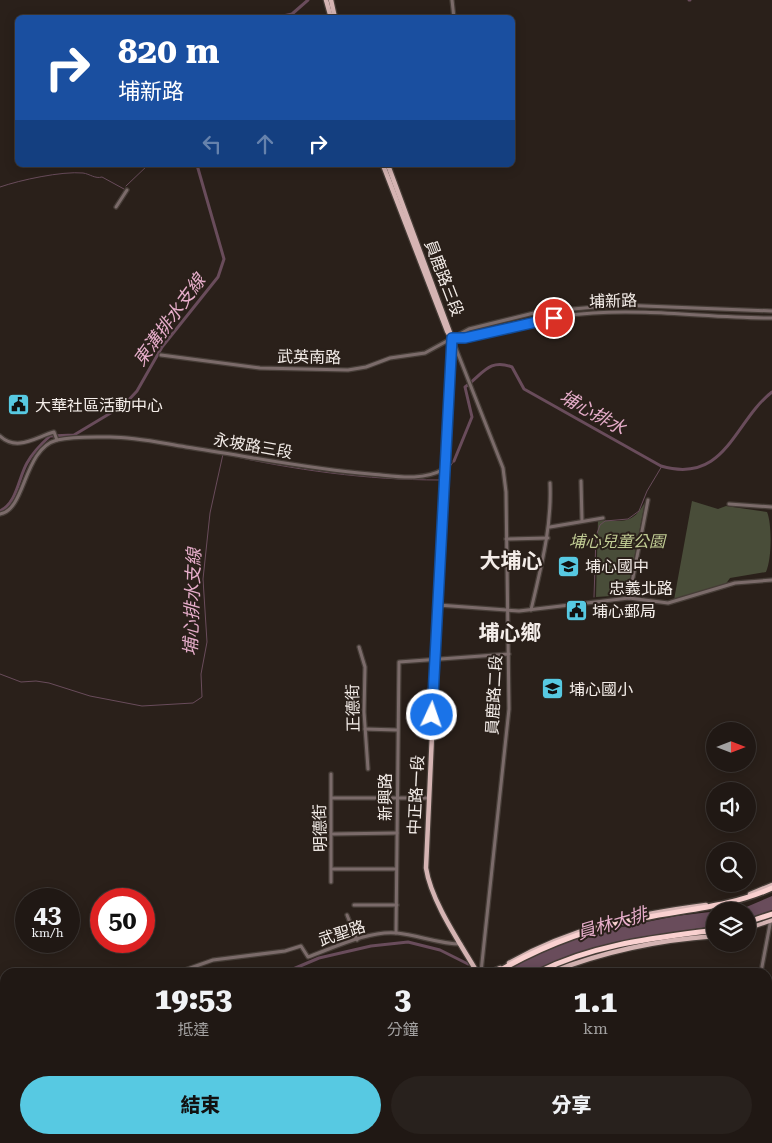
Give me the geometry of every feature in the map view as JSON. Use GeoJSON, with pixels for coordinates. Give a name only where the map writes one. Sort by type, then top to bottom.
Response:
{"type":"FeatureCollection","features":[{"type":"Feature","properties":{"kind":"highway"},"geometry":{"type":"LineString","coordinates":[[505,968],[556,943],[608,925],[729,904],[772,887]]}},
{"type":"Feature","properties":{"kind":"highway"},"geometry":{"type":"LineString","coordinates":[[756,919],[772,913]]}},
{"type":"Feature","properties":{"kind":"highway"},"geometry":{"type":"LineString","coordinates":[[550,968],[609,947],[650,938],[706,931]]}},
{"type":"Feature","properties":{"kind":"main road"},"geometry":{"type":"LineString","coordinates":[[326,0],[330,15]]}},
{"type":"Feature","properties":{"kind":"main road"},"geometry":{"type":"LineString","coordinates":[[331,0],[334,15]]}},
{"type":"Feature","properties":{"kind":"main road","name":"員鹿路三段"},"geometry":{"type":"LineString","coordinates":[[385,167],[447,331],[452,338]]}},
{"type":"Feature","properties":{"kind":"main road","name":"員鹿路三段"},"geometry":{"type":"LineString","coordinates":[[389,167],[452,338]]}},
{"type":"Feature","properties":{"kind":"main road","name":"中正路一段"},"geometry":{"type":"LineString","coordinates":[[452,338],[428,798],[427,876],[440,907],[475,968]]}},
{"type":"Feature","properties":{"kind":"main road"},"geometry":{"type":"LineString","coordinates":[[498,968],[535,948],[572,933],[628,917],[725,901],[772,887]]}},
{"type":"Feature","properties":{"kind":"main road"},"geometry":{"type":"LineString","coordinates":[[756,925],[771,920]]}},
{"type":"Feature","properties":{"kind":"main road"},"geometry":{"type":"LineString","coordinates":[[564,968],[610,952],[650,942],[706,937]]}},
{"type":"Feature","properties":{"kind":"street"},"geometry":{"type":"LineString","coordinates":[[452,0],[454,15]]}},
{"type":"Feature","properties":{"kind":"street"},"geometry":{"type":"LineString","coordinates":[[116,207],[127,190]]}},
{"type":"Feature","properties":{"kind":"street","name":"埔新路"},"geometry":{"type":"LineString","coordinates":[[452,338],[469,329],[538,312],[578,307],[619,305],[772,311]]}},
{"type":"Feature","properties":{"kind":"street","name":"埔新路"},"geometry":{"type":"LineString","coordinates":[[452,338],[465,338],[542,319],[593,313],[639,312],[772,318]]}},
{"type":"Feature","properties":{"kind":"street","name":"武英南路"},"geometry":{"type":"LineString","coordinates":[[161,355],[260,368],[348,370],[366,367],[390,358],[425,353],[452,338]]}},
{"type":"Feature","properties":{"kind":"street","name":"員鹿路二段"},"geometry":{"type":"LineString","coordinates":[[452,338],[505,476],[509,708],[481,968]]}},
{"type":"Feature","properties":{"kind":"street"},"geometry":{"type":"LineString","coordinates":[[0,443],[30,442],[54,432],[57,440],[41,449],[28,470],[13,506],[8,512],[0,514]]}},
{"type":"Feature","properties":{"kind":"street"},"geometry":{"type":"LineString","coordinates":[[0,436],[6,442]]}},
{"type":"Feature","properties":{"kind":"street","name":"永坡路三段"},"geometry":{"type":"LineString","coordinates":[[57,440],[96,437],[137,439],[220,451],[295,466],[401,476],[433,475],[444,469]]}},
{"type":"Feature","properties":{"kind":"street"},"geometry":{"type":"LineString","coordinates":[[581,481],[582,521]]}},
{"type":"Feature","properties":{"kind":"street"},"geometry":{"type":"LineString","coordinates":[[531,610],[550,527],[552,511],[550,483]]}},
{"type":"Feature","properties":{"kind":"street"},"geometry":{"type":"LineString","coordinates":[[629,598],[648,500]]}},
{"type":"Feature","properties":{"kind":"street"},"geometry":{"type":"LineString","coordinates":[[729,504],[772,507]]}},
{"type":"Feature","properties":{"kind":"street"},"geometry":{"type":"LineString","coordinates":[[550,527],[603,518]]}},
{"type":"Feature","properties":{"kind":"street"},"geometry":{"type":"LineString","coordinates":[[506,539],[548,538]]}},
{"type":"Feature","properties":{"kind":"street","name":"忠義北路"},"geometry":{"type":"LineString","coordinates":[[438,604],[531,610],[629,598],[668,603],[735,583],[772,580]]}},
{"type":"Feature","properties":{"kind":"street","name":"正德街"},"geometry":{"type":"LineString","coordinates":[[359,647],[365,666],[364,729],[368,769]]}},
{"type":"Feature","properties":{"kind":"street"},"geometry":{"type":"LineString","coordinates":[[435,661],[509,654]]}},
{"type":"Feature","properties":{"kind":"street","name":"新興路"},"geometry":{"type":"LineString","coordinates":[[396,933],[399,662],[435,661]]}},
{"type":"Feature","properties":{"kind":"street"},"geometry":{"type":"LineString","coordinates":[[364,729],[397,730]]}},
{"type":"Feature","properties":{"kind":"street","name":"明德街"},"geometry":{"type":"LineString","coordinates":[[331,774],[333,834],[331,882]]}},
{"type":"Feature","properties":{"kind":"street"},"geometry":{"type":"LineString","coordinates":[[332,798],[428,798]]}},
{"type":"Feature","properties":{"kind":"street"},"geometry":{"type":"LineString","coordinates":[[333,834],[397,833]]}},
{"type":"Feature","properties":{"kind":"street"},"geometry":{"type":"LineString","coordinates":[[333,869],[396,869]]}},
{"type":"Feature","properties":{"kind":"street"},"geometry":{"type":"LineString","coordinates":[[354,905],[397,905]]}},
{"type":"Feature","properties":{"kind":"street"},"geometry":{"type":"LineString","coordinates":[[762,968],[772,913]]}},
{"type":"Feature","properties":{"kind":"street"},"geometry":{"type":"LineString","coordinates":[[347,915],[357,940]]}},
{"type":"Feature","properties":{"kind":"street","name":"武聖路"},"geometry":{"type":"LineString","coordinates":[[190,968],[213,960],[285,951],[301,946],[308,957],[382,933],[396,933],[449,944],[461,944]]}},
{"type":"Feature","properties":{"kind":"green space"},"geometry":{"type":"Polygon","coordinates":[[[692,501],[718,509],[726,506],[767,512],[771,541],[766,572],[730,578],[725,585],[674,600],[692,501]]]}},
{"type":"Feature","properties":{"kind":"green space","name":"埔心兒童公園"},"geometry":{"type":"Polygon","coordinates":[[[645,502],[627,595],[596,597],[598,520],[626,520],[636,515],[645,502]]]}},
{"type":"Feature","properties":{"kind":"shaded area"},"geometry":{"type":"Polygon","coordinates":[[[772,896],[772,910],[756,917],[756,903],[772,896]]]}},
{"type":"Feature","properties":{"kind":"shaded area"},"geometry":{"type":"Polygon","coordinates":[[[706,912],[706,927],[649,936],[586,950],[546,968],[512,968],[540,952],[593,933],[676,916],[706,912]]]}},
{"type":"Feature","properties":{"kind":"waterway","name":"東溝排水支線"},"geometry":{"type":"LineString","coordinates":[[288,15],[292,14],[308,0]]}},
{"type":"Feature","properties":{"kind":"waterway"},"geometry":{"type":"LineString","coordinates":[[126,186],[146,167]]}},
{"type":"Feature","properties":{"kind":"waterway","name":"東溝排水支線"},"geometry":{"type":"LineString","coordinates":[[0,511],[14,497],[29,459],[37,448],[50,436],[74,435],[124,405],[137,391],[162,347],[218,277],[224,259],[198,167]]}},
{"type":"Feature","properties":{"kind":"waterway"},"geometry":{"type":"LineString","coordinates":[[0,187],[64,173],[83,173],[102,177],[124,189]]}},
{"type":"Feature","properties":{"kind":"waterway","name":"埔心排水"},"geometry":{"type":"LineString","coordinates":[[454,461],[472,417],[465,387],[487,369],[497,364],[512,367],[524,389],[661,466],[683,469],[700,467],[715,459],[727,447],[759,404],[772,392]]}},
{"type":"Feature","properties":{"kind":"waterway","name":"埔心排水支線"},"geometry":{"type":"LineString","coordinates":[[0,674],[21,682],[36,681],[49,683],[90,696],[142,706],[193,703],[202,697],[201,674],[207,642],[203,579],[210,513],[223,454],[277,465],[358,476],[413,480],[440,480],[442,477]]}},
{"type":"Feature","properties":{"kind":"waterway","name":"埔心排水支線"},"geometry":{"type":"LineString","coordinates":[[446,472],[454,461]]}},
{"type":"Feature","properties":{"kind":"waterway"},"geometry":{"type":"LineString","coordinates":[[594,597],[596,536],[600,525],[605,521],[628,519],[639,511],[647,491],[662,466]]}},
{"type":"Feature","properties":{"kind":"waterway"},"geometry":{"type":"LineString","coordinates":[[295,968],[319,958],[371,946],[408,942],[440,950],[468,964]]}},
{"type":"Feature","properties":{"kind":"place","name":"大華社區活動中心"},"geometry":{"type":"Point","coordinates":[19,405]}},
{"type":"Feature","properties":{"kind":"place","name":"埔心國中"},"geometry":{"type":"Point","coordinates":[569,566]}},
{"type":"Feature","properties":{"kind":"place","name":"埔心郵局"},"geometry":{"type":"Point","coordinates":[576,611]}},
{"type":"Feature","properties":{"kind":"place","name":"埔心國小"},"geometry":{"type":"Point","coordinates":[553,689]}},
{"type":"Feature","properties":{"kind":"district","name":"大埔心"},"geometry":{"type":"Point","coordinates":[511,561]}},
{"type":"Feature","properties":{"kind":"district","name":"埔心鄉"},"geometry":{"type":"Point","coordinates":[510,633]}},
{"type":"Feature","properties":{"kind":"route"},"geometry":{"type":"LineString","coordinates":[[432,715],[452,338],[465,338],[522,323],[554,318]]}},
{"type":"Feature","properties":{"kind":"water label","name":"員林大排"},"geometry":{"type":"Point","coordinates":[612,923]}}]}
